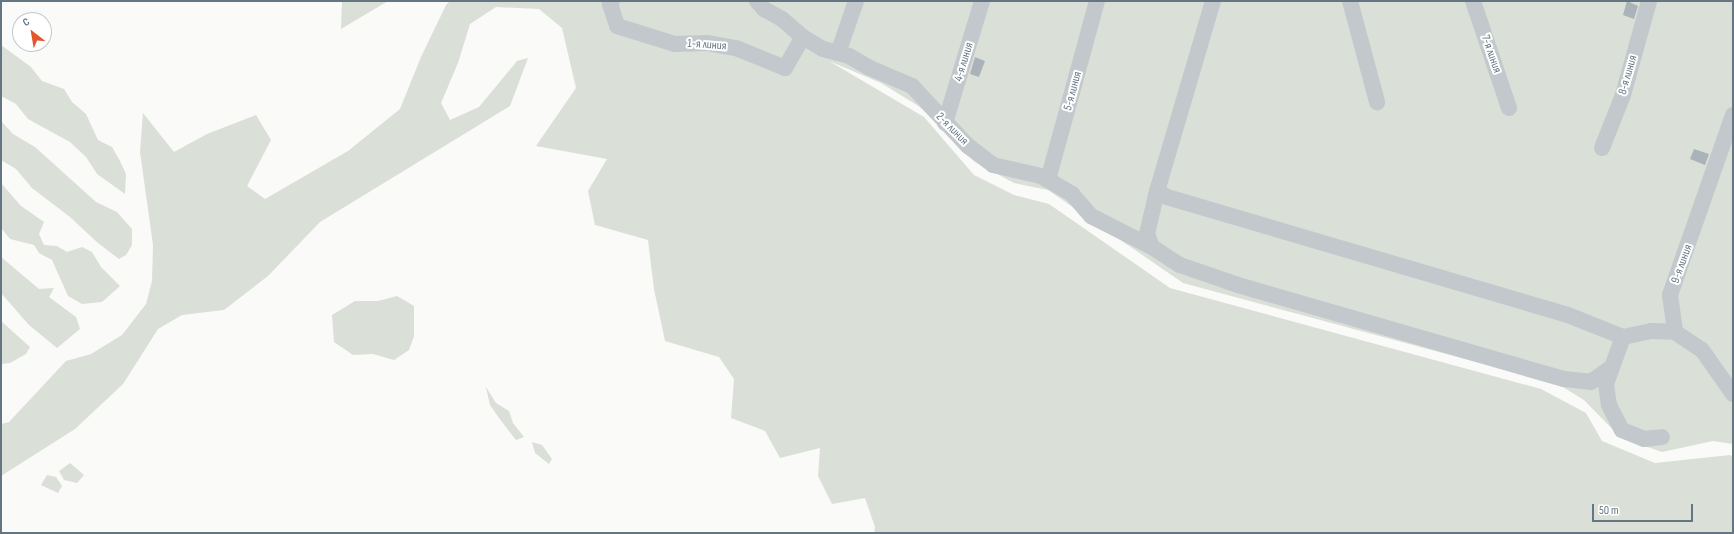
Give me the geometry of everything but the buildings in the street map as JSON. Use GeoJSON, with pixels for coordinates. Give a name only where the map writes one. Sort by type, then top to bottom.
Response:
{"type":"FeatureCollection","features":[{"type":"Feature","properties":{"kind":"street","name":"1-я линия"},"geometry":{"type":"LineString","coordinates":[[612,1],[617,26],[675,44],[707,43],[736,48],[785,68],[803,37]]}},
{"type":"Feature","properties":{"kind":"street","name":"2-я линия"},"geometry":{"type":"LineString","coordinates":[[757,1],[764,9],[782,18],[803,37],[824,49],[850,56],[870,68],[912,86],[968,146],[993,165],[1041,176],[1072,194],[1091,216],[1152,247],[1180,265],[1238,285],[1564,379],[1591,382],[1609,369]]}},
{"type":"Feature","properties":{"kind":"street"},"geometry":{"type":"LineString","coordinates":[[838,53],[856,1]]}},
{"type":"Feature","properties":{"kind":"street","name":"4-я линия"},"geometry":{"type":"LineString","coordinates":[[945,123],[982,1]]}},
{"type":"Feature","properties":{"kind":"street","name":"5-я линия"},"geometry":{"type":"LineString","coordinates":[[1048,180],[1097,1]]}},
{"type":"Feature","properties":{"kind":"street"},"geometry":{"type":"LineString","coordinates":[[1152,247],[1147,234],[1157,191],[1213,1]]}},
{"type":"Feature","properties":{"kind":"street"},"geometry":{"type":"LineString","coordinates":[[1350,1],[1377,102]]}},
{"type":"Feature","properties":{"kind":"street","name":"7-я линия"},"geometry":{"type":"LineString","coordinates":[[1473,1],[1509,108]]}},
{"type":"Feature","properties":{"kind":"street","name":"8-я линия"},"geometry":{"type":"LineString","coordinates":[[1602,148],[1623,95],[1649,1]]}},
{"type":"Feature","properties":{"kind":"street","name":"9-я линия"},"geometry":{"type":"LineString","coordinates":[[1675,332],[1670,295],[1733,115]]}},
{"type":"Feature","properties":{"kind":"street"},"geometry":{"type":"LineString","coordinates":[[1157,191],[1189,203],[1568,315],[1623,337],[1651,331],[1675,332],[1702,350],[1733,394]]}},
{"type":"Feature","properties":{"kind":"street"},"geometry":{"type":"LineString","coordinates":[[1623,337],[1609,369],[1606,384],[1609,405],[1622,430],[1644,439],[1662,437]]}},
{"type":"Feature","properties":{"kind":"shaded area"},"geometry":{"type":"Polygon","coordinates":[[[342,1],[388,1],[341,29],[342,1]]]}},
{"type":"Feature","properties":{"kind":"shaded area"},"geometry":{"type":"Polygon","coordinates":[[[450,1],[1733,1],[1733,444],[1713,441],[1662,452],[1621,438],[1584,400],[1558,384],[1183,283],[1048,190],[1014,183],[975,162],[920,107],[881,83],[829,61],[924,117],[974,175],[1014,195],[1049,204],[1170,288],[1541,389],[1586,413],[1602,441],[1655,463],[1730,455],[1733,457],[1733,533],[874,533],[875,527],[865,498],[832,504],[818,476],[820,448],[780,458],[765,431],[731,418],[734,379],[719,357],[665,341],[654,289],[648,240],[595,225],[588,191],[607,159],[536,146],[576,88],[562,28],[539,9],[496,7],[470,24],[458,63],[441,103],[450,120],[479,107],[517,61],[528,58],[510,106],[320,222],[268,276],[224,310],[182,315],[158,329],[123,384],[75,429],[1,476],[1,424],[9,422],[66,361],[91,354],[122,335],[146,304],[152,281],[153,245],[140,152],[143,113],[174,152],[207,134],[256,115],[271,140],[247,186],[265,199],[348,151],[400,109],[421,57],[446,5],[450,1]]]}},
{"type":"Feature","properties":{"kind":"shaded area"},"geometry":{"type":"Polygon","coordinates":[[[1,45],[31,67],[42,81],[64,89],[72,102],[86,114],[98,140],[112,147],[120,161],[126,174],[125,194],[97,174],[86,157],[70,142],[28,119],[16,104],[1,96],[1,45]]]}},
{"type":"Feature","properties":{"kind":"shaded area"},"geometry":{"type":"Polygon","coordinates":[[[1,116],[2,122],[13,134],[35,147],[96,202],[117,212],[132,229],[132,245],[126,255],[119,259],[98,243],[70,217],[32,188],[16,169],[1,160],[1,116]]]}},
{"type":"Feature","properties":{"kind":"shaded area"},"geometry":{"type":"Polygon","coordinates":[[[1,183],[21,206],[44,222],[39,234],[44,245],[57,246],[67,252],[82,247],[92,252],[101,267],[120,286],[102,302],[82,304],[68,296],[52,260],[39,253],[34,245],[10,239],[1,228],[1,183]]]}},
{"type":"Feature","properties":{"kind":"shaded area"},"geometry":{"type":"Polygon","coordinates":[[[1,257],[39,289],[54,288],[49,297],[76,317],[80,329],[57,348],[29,325],[1,293],[1,257]]]}},
{"type":"Feature","properties":{"kind":"shaded area"},"geometry":{"type":"Polygon","coordinates":[[[397,296],[414,306],[414,336],[409,350],[394,360],[373,354],[353,355],[334,342],[332,315],[355,301],[378,301],[397,296]]]}},
{"type":"Feature","properties":{"kind":"shaded area"},"geometry":{"type":"Polygon","coordinates":[[[1,321],[30,347],[26,354],[10,363],[1,364],[1,321]]]}},
{"type":"Feature","properties":{"kind":"shaded area"},"geometry":{"type":"Polygon","coordinates":[[[486,387],[496,403],[509,411],[513,423],[524,437],[516,440],[499,418],[490,405],[486,387]]]}},
{"type":"Feature","properties":{"kind":"shaded area"},"geometry":{"type":"Polygon","coordinates":[[[532,442],[542,445],[552,459],[549,464],[535,453],[532,442]]]}},
{"type":"Feature","properties":{"kind":"shaded area"},"geometry":{"type":"Polygon","coordinates":[[[70,463],[84,475],[77,483],[64,480],[59,471],[70,463]]]}},
{"type":"Feature","properties":{"kind":"shaded area"},"geometry":{"type":"Polygon","coordinates":[[[47,475],[56,477],[62,486],[58,493],[41,485],[47,475]]]}}]}
